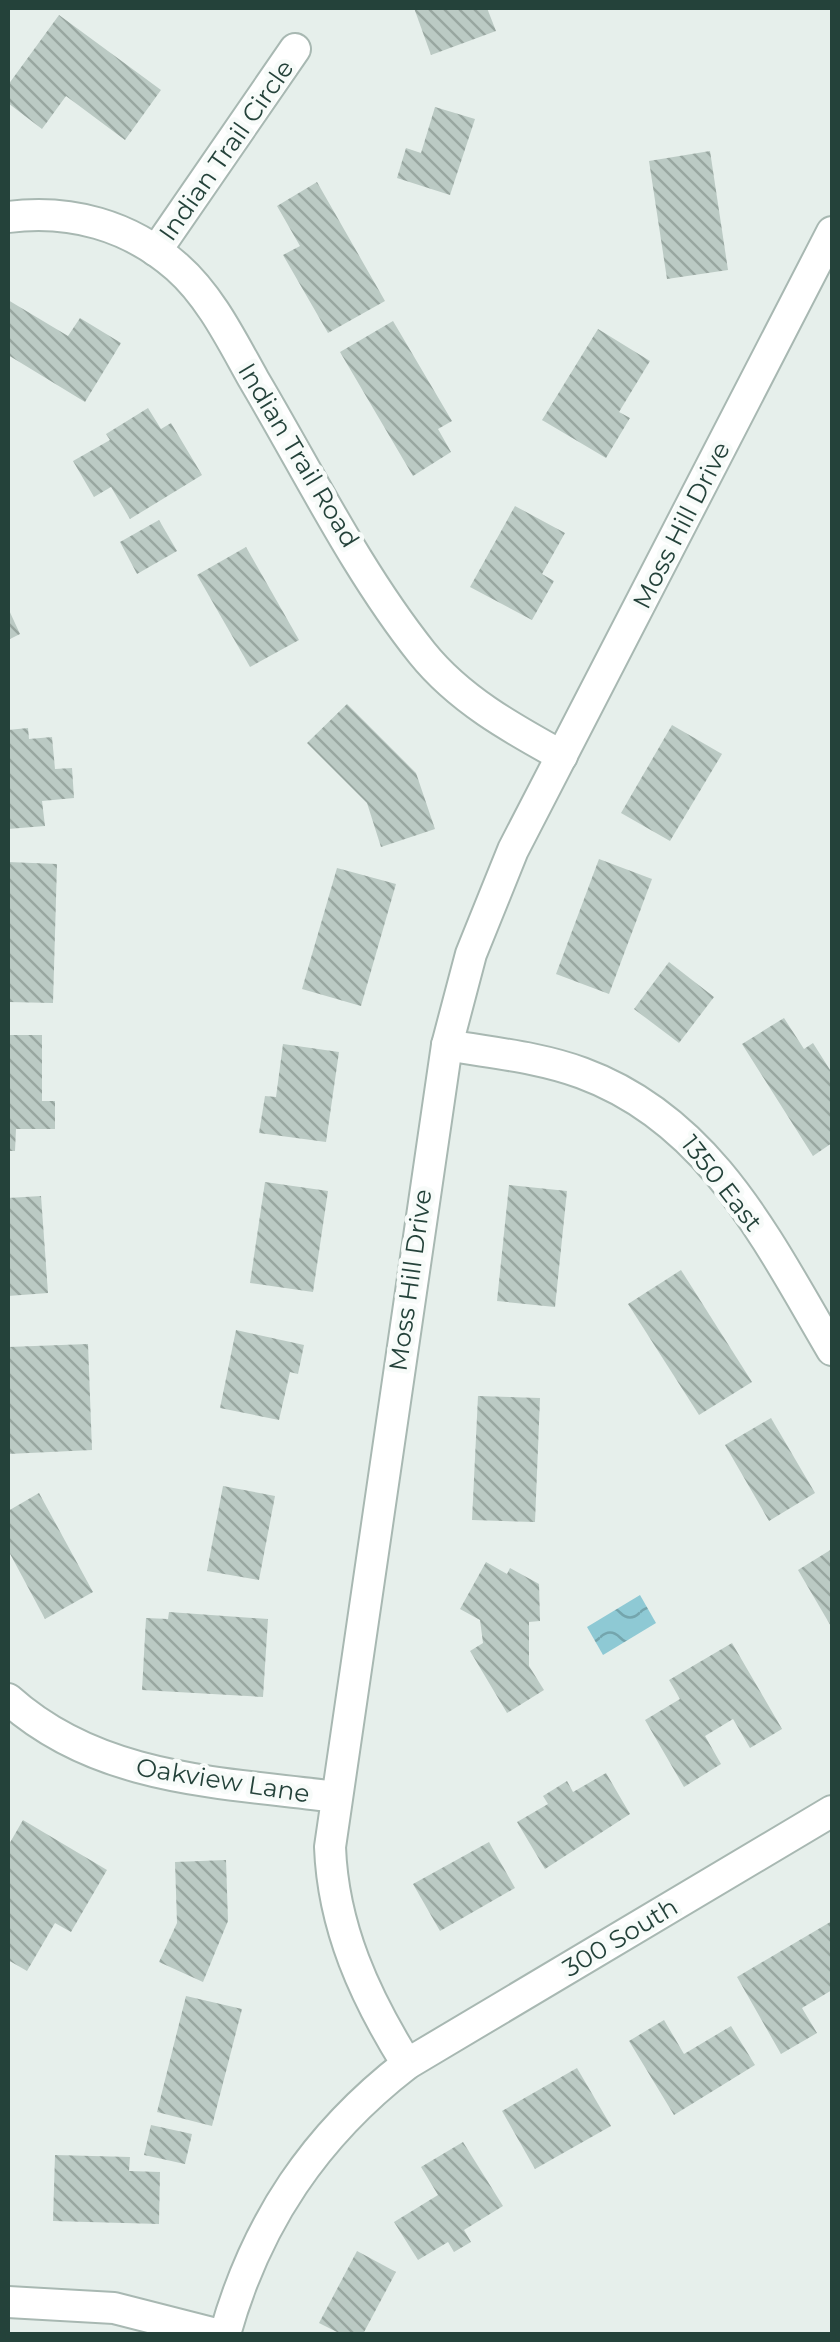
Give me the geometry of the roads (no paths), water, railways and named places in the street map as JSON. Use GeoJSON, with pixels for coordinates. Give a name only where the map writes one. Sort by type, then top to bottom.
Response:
{"type":"FeatureCollection","features":[{"type":"Feature","properties":{"kind":"street","name":"Indian Trail Circle"},"geometry":{"type":"LineString","coordinates":[[156,251],[295,49]]}},
{"type":"Feature","properties":{"kind":"street","name":"Indian Trail Road"},"geometry":{"type":"LineString","coordinates":[[8,218],[72,216],[117,230],[156,251],[196,286],[384,600],[425,657],[470,700],[562,756]]}},
{"type":"Feature","properties":{"kind":"street","name":"Moss Hill Drive"},"geometry":{"type":"LineString","coordinates":[[407,2064],[359,1975],[336,1907],[330,1847],[447,1046],[492,900],[562,756],[823,273],[832,232]]}},
{"type":"Feature","properties":{"kind":"street","name":"1350 East"},"geometry":{"type":"LineString","coordinates":[[447,1046],[581,1073],[660,1113],[690,1138],[736,1193],[832,1350]]}},
{"type":"Feature","properties":{"kind":"street","name":"Oakview Lane"},"geometry":{"type":"LineString","coordinates":[[8,1699],[47,1730],[106,1760],[170,1775],[336,1798]]}},
{"type":"Feature","properties":{"kind":"street","name":"300 South"},"geometry":{"type":"LineString","coordinates":[[407,2064],[832,1811]]}},
{"type":"Feature","properties":{"kind":"street"},"geometry":{"type":"LineString","coordinates":[[225,2334],[249,2261],[290,2185],[345,2118],[407,2064]]}},
{"type":"Feature","properties":{"kind":"street"},"geometry":{"type":"LineString","coordinates":[[8,2302],[114,2308],[216,2334]]}},
{"type":"Feature","properties":{"kind":"water"},"geometry":{"type":"Polygon","coordinates":[[[640,1595],[656,1623],[603,1655],[587,1627],[640,1595]]]}}]}
